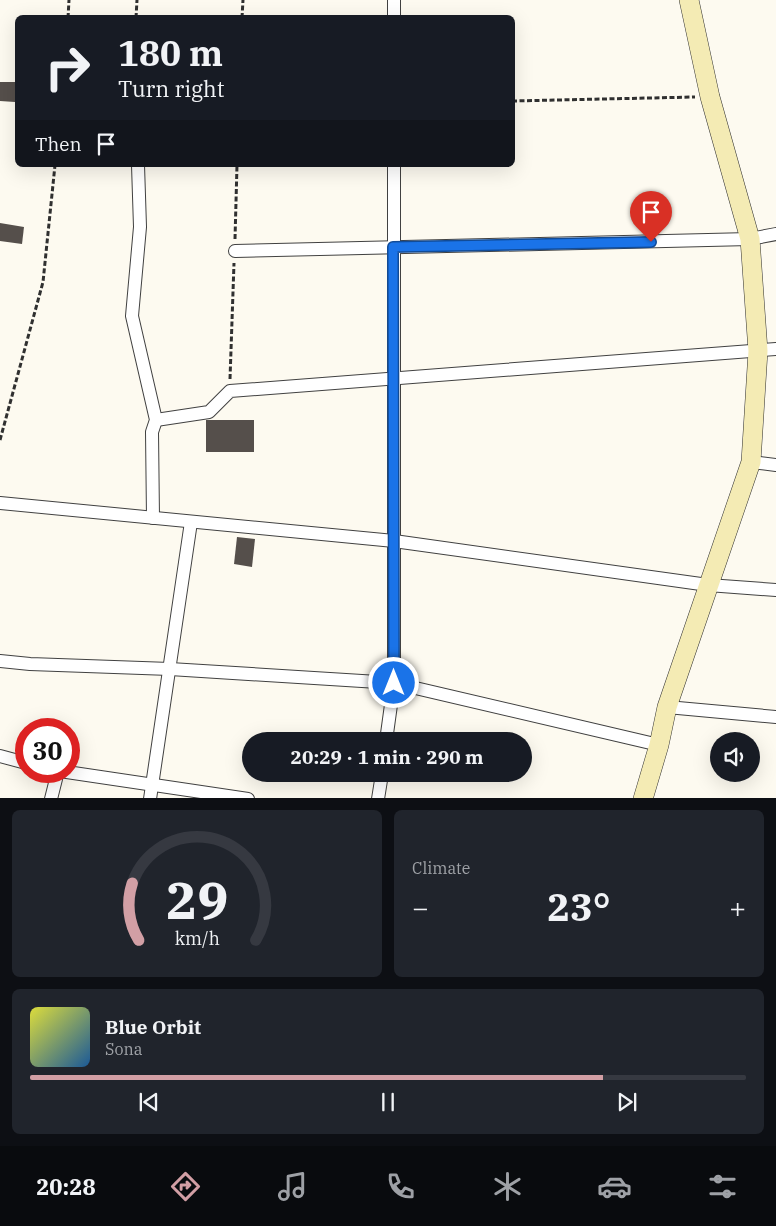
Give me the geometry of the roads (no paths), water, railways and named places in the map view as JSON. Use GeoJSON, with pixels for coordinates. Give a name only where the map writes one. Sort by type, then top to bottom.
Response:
{"type":"FeatureCollection","features":[{"type":"Feature","properties":{"kind":"main road"},"geometry":{"type":"LineString","coordinates":[[643,798],[659,745],[667,707],[751,462],[767,350],[750,239],[710,97],[689,0]]}},
{"type":"Feature","properties":{"kind":"street"},"geometry":{"type":"LineString","coordinates":[[394,0],[394,15]]}},
{"type":"Feature","properties":{"kind":"street"},"geometry":{"type":"LineString","coordinates":[[138,167],[140,227],[132,316],[156,420],[152,432],[153,518]]}},
{"type":"Feature","properties":{"kind":"street"},"geometry":{"type":"LineString","coordinates":[[387,732],[394,683],[394,167]]}},
{"type":"Feature","properties":{"kind":"street"},"geometry":{"type":"LineString","coordinates":[[235,250],[750,239],[776,234]]}},
{"type":"Feature","properties":{"kind":"street"},"geometry":{"type":"LineString","coordinates":[[156,420],[209,412],[230,391],[767,350]]}},
{"type":"Feature","properties":{"kind":"street"},"geometry":{"type":"LineString","coordinates":[[751,462],[776,465]]}},
{"type":"Feature","properties":{"kind":"street"},"geometry":{"type":"LineString","coordinates":[[0,503],[394,541],[708,584],[776,590]]}},
{"type":"Feature","properties":{"kind":"street"},"geometry":{"type":"LineString","coordinates":[[150,798],[191,522]]}},
{"type":"Feature","properties":{"kind":"street"},"geometry":{"type":"LineString","coordinates":[[0,661],[394,683],[659,745]]}},
{"type":"Feature","properties":{"kind":"street"},"geometry":{"type":"LineString","coordinates":[[667,707],[776,717]]}},
{"type":"Feature","properties":{"kind":"street"},"geometry":{"type":"LineString","coordinates":[[0,756],[15,760]]}},
{"type":"Feature","properties":{"kind":"street"},"geometry":{"type":"LineString","coordinates":[[80,774],[248,798]]}},
{"type":"Feature","properties":{"kind":"street"},"geometry":{"type":"LineString","coordinates":[[378,798],[381,782]]}},
{"type":"Feature","properties":{"kind":"street"},"geometry":{"type":"LineString","coordinates":[[51,798],[55,783]]}}]}
